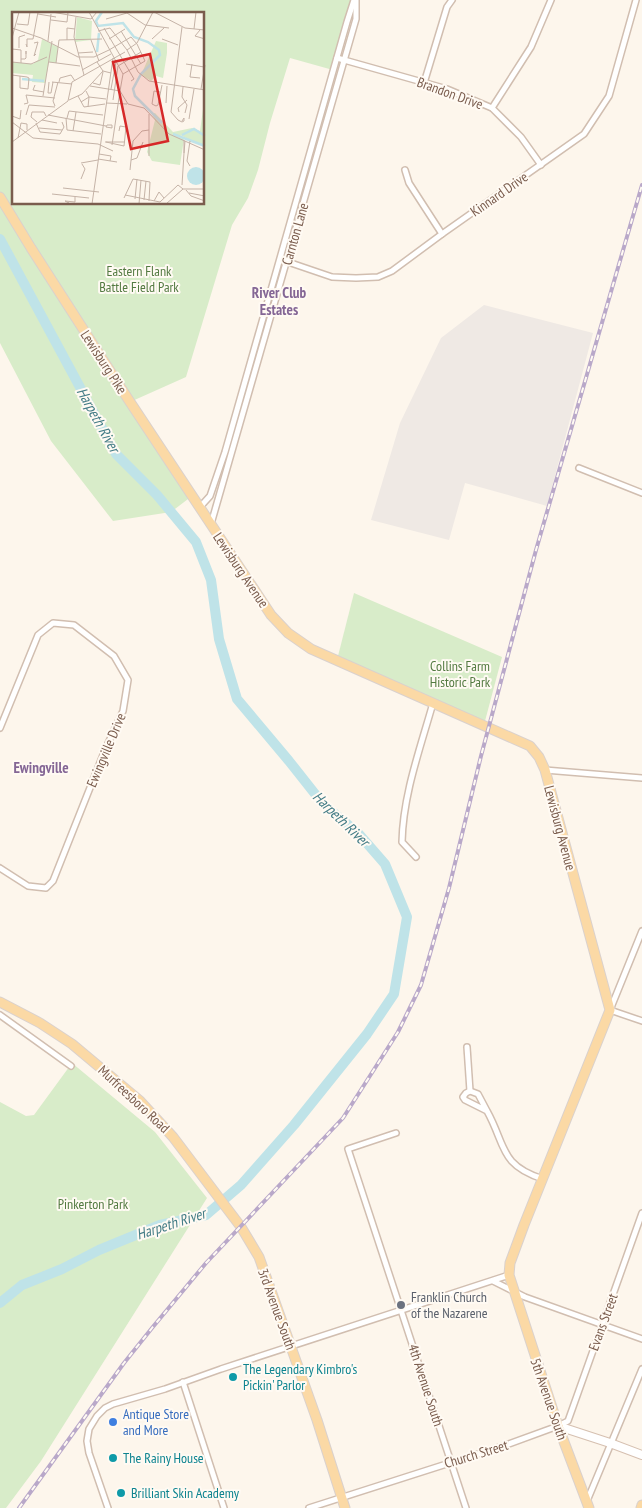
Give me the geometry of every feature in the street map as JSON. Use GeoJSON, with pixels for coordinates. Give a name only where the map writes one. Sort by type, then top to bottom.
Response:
{"type":"FeatureCollection","features":[{"type":"Feature","properties":{"kind":"main road","name":"Lewisburg Pike"},"geometry":{"type":"LineString","coordinates":[[0,196],[31,248],[211,525]]}},
{"type":"Feature","properties":{"kind":"main road","name":"Lewisburg Avenue"},"geometry":{"type":"LineString","coordinates":[[211,525],[271,615],[288,633],[311,649],[530,746],[540,757],[610,1010]]}},
{"type":"Feature","properties":{"kind":"main road","name":"Murfreesboro Road"},"geometry":{"type":"LineString","coordinates":[[0,1002],[40,1023],[72,1044],[140,1101],[173,1137],[240,1225]]}},
{"type":"Feature","properties":{"kind":"main road"},"geometry":{"type":"LineString","coordinates":[[512,1290],[509,1275],[510,1263],[610,1010]]}},
{"type":"Feature","properties":{"kind":"main road","name":"3rd Avenue South"},"geometry":{"type":"LineString","coordinates":[[240,1225],[258,1257],[291,1347],[345,1508]]}},
{"type":"Feature","properties":{"kind":"main road","name":"5th Avenue South"},"geometry":{"type":"LineString","coordinates":[[512,1290],[558,1426],[588,1505]]}},
{"type":"Feature","properties":{"kind":"main road"},"geometry":{"type":"LineString","coordinates":[[558,1426],[610,1442],[642,1455]]}},
{"type":"Feature","properties":{"kind":"street","name":"Carnton Lane"},"geometry":{"type":"LineString","coordinates":[[200,507],[210,496],[220,469],[355,0]]}},
{"type":"Feature","properties":{"kind":"street","name":"Carnton Lane"},"geometry":{"type":"LineString","coordinates":[[211,525],[356,19],[355,0]]}},
{"type":"Feature","properties":{"kind":"street"},"geometry":{"type":"LineString","coordinates":[[424,83],[448,7],[452,0]]}},
{"type":"Feature","properties":{"kind":"street"},"geometry":{"type":"LineString","coordinates":[[492,108],[531,47],[551,0]]}},
{"type":"Feature","properties":{"kind":"street","name":"Kinnard Drive"},"geometry":{"type":"LineString","coordinates":[[279,259],[332,277],[356,278],[378,276],[392,271],[584,134],[609,96],[636,0]]}},
{"type":"Feature","properties":{"kind":"street","name":"Brandon Drive"},"geometry":{"type":"LineString","coordinates":[[337,58],[447,89],[492,108],[521,137],[541,164]]}},
{"type":"Feature","properties":{"kind":"street"},"geometry":{"type":"LineString","coordinates":[[405,170],[409,183],[442,234]]}},
{"type":"Feature","properties":{"kind":"street"},"geometry":{"type":"LineString","coordinates":[[579,468],[642,493]]}},
{"type":"Feature","properties":{"kind":"street","name":"Ewingville Drive"},"geometry":{"type":"LineString","coordinates":[[0,728],[38,635],[53,623],[74,625],[114,656],[128,680],[123,711],[105,750],[53,881],[46,888],[28,886],[0,868]]}},
{"type":"Feature","properties":{"kind":"street"},"geometry":{"type":"LineString","coordinates":[[416,857],[402,842],[402,820],[433,703]]}},
{"type":"Feature","properties":{"kind":"street"},"geometry":{"type":"LineString","coordinates":[[545,770],[642,778]]}},
{"type":"Feature","properties":{"kind":"street"},"geometry":{"type":"LineString","coordinates":[[642,931],[640,942],[610,1010],[642,1021]]}},
{"type":"Feature","properties":{"kind":"street"},"geometry":{"type":"LineString","coordinates":[[0,1015],[71,1066]]}},
{"type":"Feature","properties":{"kind":"street"},"geometry":{"type":"LineString","coordinates":[[467,1047],[470,1091]]}},
{"type":"Feature","properties":{"kind":"street"},"geometry":{"type":"LineString","coordinates":[[470,1091],[463,1097],[464,1100],[487,1111]]}},
{"type":"Feature","properties":{"kind":"street"},"geometry":{"type":"LineString","coordinates":[[470,1091],[478,1094],[508,1159],[529,1174],[543,1179]]}},
{"type":"Feature","properties":{"kind":"street","name":"4th Avenue South"},"geometry":{"type":"LineString","coordinates":[[396,1133],[348,1149],[466,1508]]}},
{"type":"Feature","properties":{"kind":"street","name":"Evans Street"},"geometry":{"type":"LineString","coordinates":[[558,1426],[568,1421],[641,1222],[642,1213]]}},
{"type":"Feature","properties":{"kind":"street"},"geometry":{"type":"LineString","coordinates":[[108,1508],[86,1441],[89,1429],[97,1416],[105,1408],[509,1275]]}},
{"type":"Feature","properties":{"kind":"street"},"geometry":{"type":"LineString","coordinates":[[492,1281],[525,1297],[642,1339]]}},
{"type":"Feature","properties":{"kind":"street"},"geometry":{"type":"LineString","coordinates":[[588,1505],[610,1442],[642,1369]]}},
{"type":"Feature","properties":{"kind":"street"},"geometry":{"type":"LineString","coordinates":[[183,1382],[224,1508]]}},
{"type":"Feature","properties":{"kind":"street","name":"Church Street"},"geometry":{"type":"LineString","coordinates":[[309,1508],[506,1445],[558,1426]]}},
{"type":"Feature","properties":{"kind":"shaded area"},"geometry":{"type":"Polygon","coordinates":[[[484,305],[593,333],[547,506],[465,483],[449,540],[371,520],[400,423],[441,338],[484,305]]]}},
{"type":"Feature","properties":{"kind":"green space","name":"Eastern Flank Battle Field Park"},"geometry":{"type":"Polygon","coordinates":[[[0,0],[354,0],[333,70],[290,58],[258,170],[248,198],[232,225],[186,377],[130,402],[192,496],[171,512],[113,521],[51,441],[0,343],[0,0]]]}},
{"type":"Feature","properties":{"kind":"green space","name":"Collins Farm Historic Park"},"geometry":{"type":"Polygon","coordinates":[[[354,593],[502,657],[485,721],[338,656],[354,593]]]}},
{"type":"Feature","properties":{"kind":"green space","name":"Pinkerton Park"},"geometry":{"type":"Polygon","coordinates":[[[72,1063],[155,1132],[207,1198],[41,1461],[6,1508],[0,1508],[0,1102],[26,1116],[34,1115],[72,1063]]]}},
{"type":"Feature","properties":{"kind":"waterway","name":"Harpeth River"},"geometry":{"type":"LineString","coordinates":[[0,239],[116,454],[157,495],[196,542],[211,580],[219,639],[237,699],[323,804],[358,833],[385,864],[407,917],[394,994],[367,1034],[294,1125],[241,1185],[206,1215],[160,1225],[99,1250],[62,1269],[22,1285],[0,1303]]}},
{"type":"Feature","properties":{"kind":"railway"},"geometry":{"type":"LineString","coordinates":[[19,1508],[124,1363],[152,1328],[206,1263],[343,1118],[398,1032],[421,985],[449,888],[481,756],[536,550],[642,185]]}},
{"type":"Feature","properties":{"kind":"place","name":"Franklin Church of the Nazarene"},"geometry":{"type":"Point","coordinates":[401,1305]}},
{"type":"Feature","properties":{"kind":"place","name":"The Legendary Kimbro's Pickin' Parlor"},"geometry":{"type":"Point","coordinates":[233,1377]}},
{"type":"Feature","properties":{"kind":"place","name":"Antique Store and More"},"geometry":{"type":"Point","coordinates":[113,1422]}},
{"type":"Feature","properties":{"kind":"place","name":"The Rainy House"},"geometry":{"type":"Point","coordinates":[113,1458]}},
{"type":"Feature","properties":{"kind":"place","name":"Brilliant Skin Academy"},"geometry":{"type":"Point","coordinates":[121,1493]}},
{"type":"Feature","properties":{"kind":"district","name":"River Club Estates"},"geometry":{"type":"Point","coordinates":[279,302]}},
{"type":"Feature","properties":{"kind":"district","name":"Ewingville"},"geometry":{"type":"Point","coordinates":[41,768]}}]}
